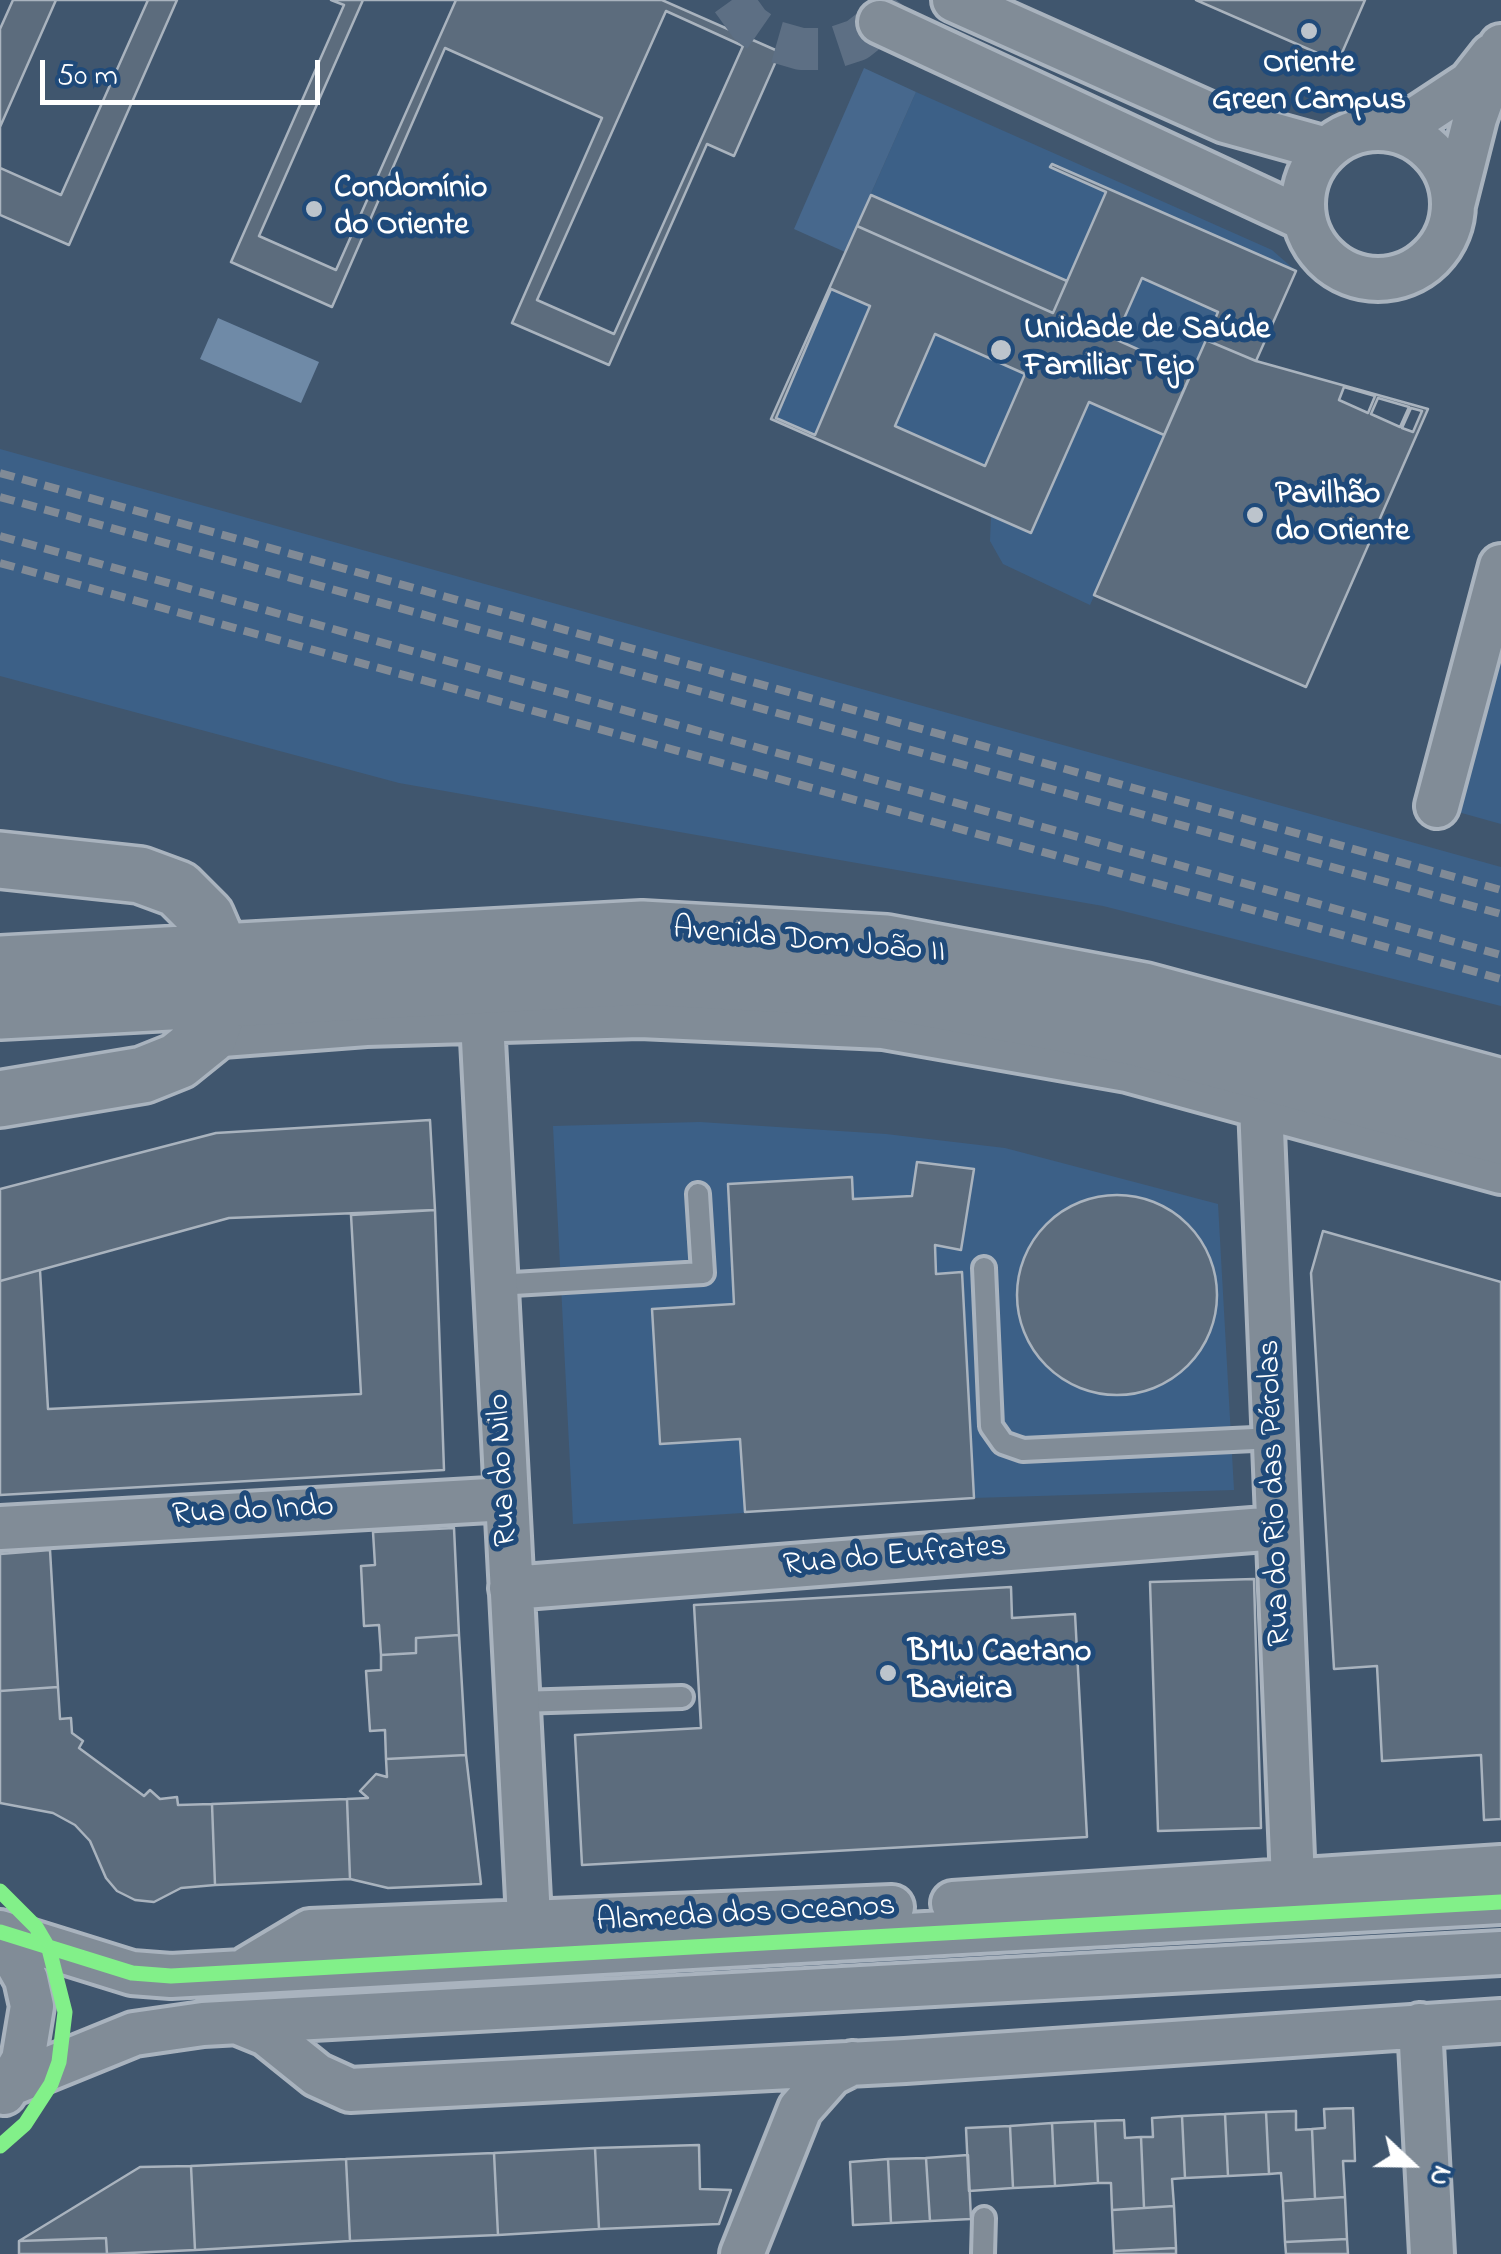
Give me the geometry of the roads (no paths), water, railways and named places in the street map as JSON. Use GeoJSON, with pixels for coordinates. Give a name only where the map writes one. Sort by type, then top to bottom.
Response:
{"type":"FeatureCollection","features":[{"type":"Feature","properties":{"kind":"main road"},"geometry":{"type":"LineString","coordinates":[[0,860],[140,875],[178,889],[206,917],[217,996],[178,1062],[144,1076],[0,1098]]}},
{"type":"Feature","properties":{"kind":"main road","name":"Avenida Dom João II"},"geometry":{"type":"LineString","coordinates":[[0,964],[217,996],[642,929],[886,943],[1144,991],[1501,1087]]}},
{"type":"Feature","properties":{"kind":"main road","name":"Avenida Dom João II"},"geometry":{"type":"LineString","coordinates":[[0,1011],[217,996],[642,977],[880,990],[1133,1037],[1501,1136]]}},
{"type":"Feature","properties":{"kind":"street"},"geometry":{"type":"LineString","coordinates":[[954,0],[1225,121],[1326,148]]}},
{"type":"Feature","properties":{"kind":"street"},"geometry":{"type":"LineString","coordinates":[[880,22],[1304,219]]}},
{"type":"Feature","properties":{"kind":"street"},"geometry":{"type":"LineString","coordinates":[[1398,131],[1470,83],[1501,45]]}},
{"type":"Feature","properties":{"kind":"street"},"geometry":{"type":"LineString","coordinates":[[1453,206],[1450,182],[1438,159],[1420,141],[1398,131],[1372,128],[1348,135],[1326,148],[1310,169],[1303,194],[1304,219],[1313,243],[1328,261],[1372,279],[1396,276],[1418,266],[1436,251],[1448,230],[1475,118],[1501,45]]}},
{"type":"Feature","properties":{"kind":"street"},"geometry":{"type":"LineString","coordinates":[[1436,806],[1501,566]]}},
{"type":"Feature","properties":{"kind":"street"},"geometry":{"type":"LineString","coordinates":[[217,996],[482,1021],[640,1016],[883,1027],[1127,1070],[1501,1172]]}},
{"type":"Feature","properties":{"kind":"street","name":"Rua do Nilo"},"geometry":{"type":"LineString","coordinates":[[482,1021],[528,1918]]}},
{"type":"Feature","properties":{"kind":"street","name":"Rua do Rio das Pérolas"},"geometry":{"type":"LineString","coordinates":[[1261,1106],[1293,1881]]}},
{"type":"Feature","properties":{"kind":"street","name":"Rua do Indo"},"geometry":{"type":"LineString","coordinates":[[0,1528],[507,1499]]}},
{"type":"Feature","properties":{"kind":"street","name":"Rua do Eufrates"},"geometry":{"type":"LineString","coordinates":[[511,1588],[1278,1528]]}},
{"type":"Feature","properties":{"kind":"street","name":"Alameda dos Oceanos"},"geometry":{"type":"LineString","coordinates":[[244,1970],[310,1931],[528,1918],[894,1907],[1501,1868]]}},
{"type":"Feature","properties":{"kind":"street","name":"Alameda dos Oceanos"},"geometry":{"type":"LineString","coordinates":[[0,1932],[132,1972],[171,1976],[1501,1902]]}},
{"type":"Feature","properties":{"kind":"street"},"geometry":{"type":"LineString","coordinates":[[0,1932],[26,1979],[32,2006],[24,2060],[6,2091]]}},
{"type":"Feature","properties":{"kind":"street"},"geometry":{"type":"LineString","coordinates":[[6,2091],[134,2034],[238,2023],[1501,1953]]}},
{"type":"Feature","properties":{"kind":"street"},"geometry":{"type":"LineString","coordinates":[[238,2023],[266,2034],[317,2075],[350,2090],[853,2064],[1501,2021]]}},
{"type":"Feature","properties":{"kind":"street"},"geometry":{"type":"LineString","coordinates":[[1420,2025],[1432,2254]]}},
{"type":"Feature","properties":{"kind":"street"},"geometry":{"type":"LineString","coordinates":[[745,2253],[787,2140],[814,2090],[831,2074],[853,2064]]}},
{"type":"Feature","properties":{"kind":"street"},"geometry":{"type":"LineString","coordinates":[[738,2070],[776,2088],[786,2116],[787,2140]]}},
{"type":"Feature","properties":{"kind":"lane"},"geometry":{"type":"LineString","coordinates":[[496,1285],[702,1273],[698,1194]]}},
{"type":"Feature","properties":{"kind":"lane"},"geometry":{"type":"LineString","coordinates":[[984,1268],[991,1426],[1003,1443],[1023,1450],[1275,1438]]}},
{"type":"Feature","properties":{"kind":"lane"},"geometry":{"type":"LineString","coordinates":[[518,1702],[682,1698]]}},
{"type":"Feature","properties":{"kind":"lane"},"geometry":{"type":"LineString","coordinates":[[984,2218],[984,2254]]}},
{"type":"Feature","properties":{"kind":"tunnel"},"geometry":{"type":"LineString","coordinates":[[732,0],[750,25],[773,41],[801,49],[830,49],[857,40],[880,22],[896,0]]}},
{"type":"Feature","properties":{"kind":"railway"},"geometry":{"type":"LineString","coordinates":[[0,473],[1501,890]]}},
{"type":"Feature","properties":{"kind":"railway"},"geometry":{"type":"LineString","coordinates":[[0,497],[1501,914]]}},
{"type":"Feature","properties":{"kind":"railway"},"geometry":{"type":"LineString","coordinates":[[0,536],[1501,955]]}},
{"type":"Feature","properties":{"kind":"railway"},"geometry":{"type":"LineString","coordinates":[[0,563],[1501,979]]}},
{"type":"Feature","properties":{"kind":"place","name":"Oriente Green Campus"},"geometry":{"type":"Point","coordinates":[1309,31]}},
{"type":"Feature","properties":{"kind":"place","name":"Condomínio do Oriente"},"geometry":{"type":"Point","coordinates":[314,209]}},
{"type":"Feature","properties":{"kind":"place","name":"Unidade de Saúde Familiar Tejo"},"geometry":{"type":"Point","coordinates":[1001,350]}},
{"type":"Feature","properties":{"kind":"place","name":"Pavilhão do Oriente"},"geometry":{"type":"Point","coordinates":[1255,515]}},
{"type":"Feature","properties":{"kind":"place","name":"BMW Caetano Bavieira"},"geometry":{"type":"Point","coordinates":[888,1673]}}]}
